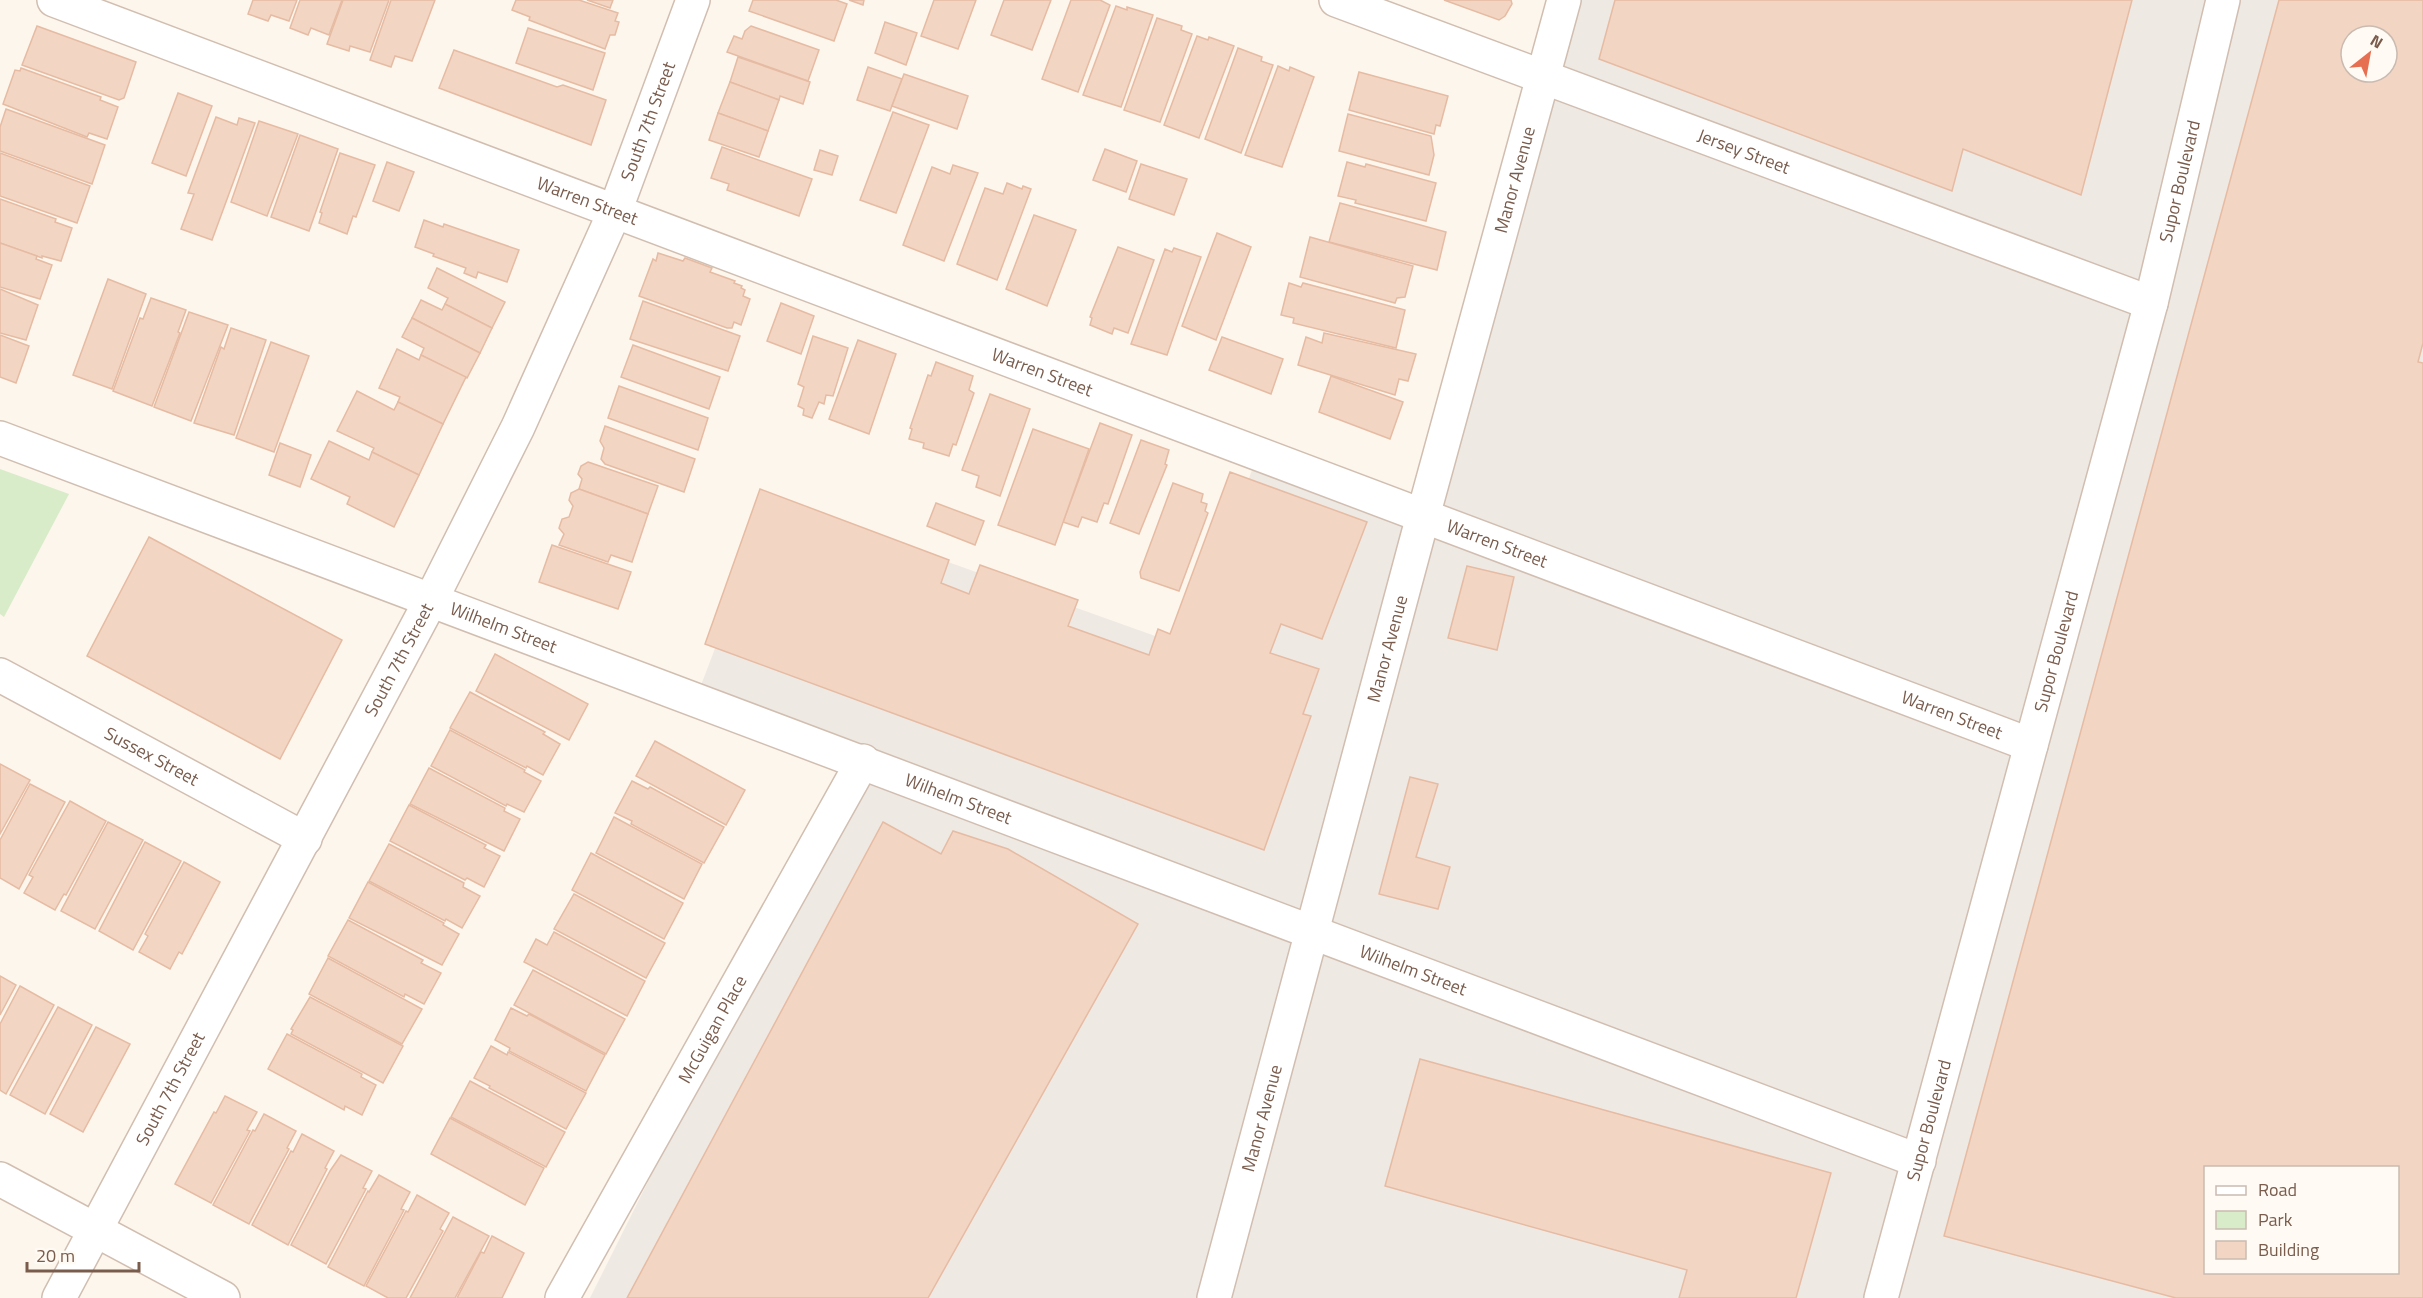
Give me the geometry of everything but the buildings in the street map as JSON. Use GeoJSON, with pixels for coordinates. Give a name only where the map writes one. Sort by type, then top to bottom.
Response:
{"type":"FeatureCollection","features":[{"type":"Feature","properties":{"kind":"street","name":"Warren Street"},"geometry":{"type":"LineString","coordinates":[[54,0],[2031,745]]}},
{"type":"Feature","properties":{"kind":"street","name":"South 7th Street"},"geometry":{"type":"LineString","coordinates":[[59,1298],[431,600],[518,427],[615,211],[693,0]]}},
{"type":"Feature","properties":{"kind":"street","name":"Jersey Street"},"geometry":{"type":"LineString","coordinates":[[1336,0],[2151,303]]}},
{"type":"Feature","properties":{"kind":"street","name":"Manor Avenue"},"geometry":{"type":"LineString","coordinates":[[1214,1298],[1311,931],[1564,0]]}},
{"type":"Feature","properties":{"kind":"street","name":"Supor Boulevard"},"geometry":{"type":"LineString","coordinates":[[1881,1298],[2151,303],[2223,0]]}},
{"type":"Feature","properties":{"kind":"street","name":"Wilhelm Street"},"geometry":{"type":"LineString","coordinates":[[0,438],[863,761],[1919,1161]]}},
{"type":"Feature","properties":{"kind":"street","name":"Sussex Street"},"geometry":{"type":"LineString","coordinates":[[0,675],[305,839]]}},
{"type":"Feature","properties":{"kind":"street","name":"McGuigan Place"},"geometry":{"type":"LineString","coordinates":[[562,1298],[863,761]]}},
{"type":"Feature","properties":{"kind":"street"},"geometry":{"type":"LineString","coordinates":[[0,1179],[223,1298]]}},
{"type":"Feature","properties":{"kind":"shaded area"},"geometry":{"type":"Polygon","coordinates":[[[1578,0],[2423,0],[2423,1298],[590,1298],[863,751],[698,693],[772,499],[1186,647],[1261,446],[1438,508],[1578,0]]]}},
{"type":"Feature","properties":{"kind":"green space"},"geometry":{"type":"Polygon","coordinates":[[[0,469],[69,494],[4,617],[0,614],[0,469]]]}}]}
